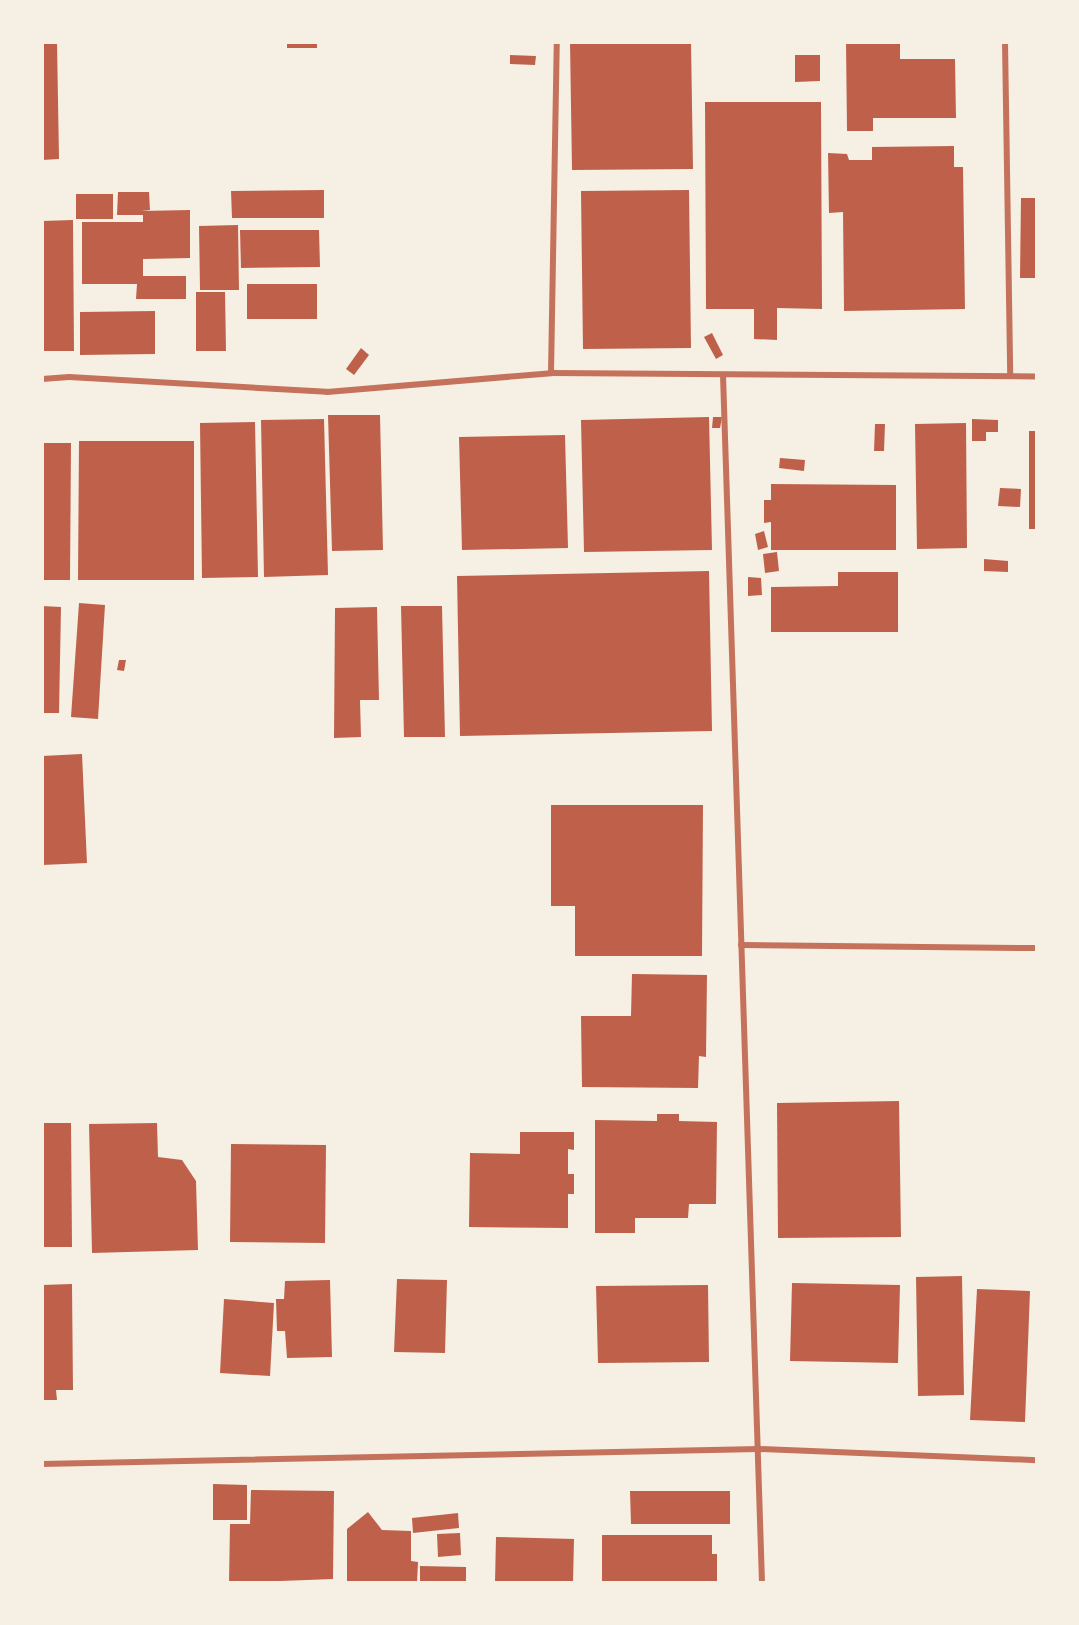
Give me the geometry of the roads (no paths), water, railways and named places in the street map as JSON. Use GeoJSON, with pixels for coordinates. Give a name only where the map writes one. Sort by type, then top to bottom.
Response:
{"type":"FeatureCollection","features":[{"type":"Feature","properties":{"kind":"street"},"geometry":{"type":"LineString","coordinates":[[551,373],[557,42]]}},
{"type":"Feature","properties":{"kind":"street"},"geometry":{"type":"LineString","coordinates":[[1005,42],[1010,376]]}},
{"type":"Feature","properties":{"kind":"street"},"geometry":{"type":"LineString","coordinates":[[42,379],[69,377],[327,392],[551,373],[1037,376]]}},
{"type":"Feature","properties":{"kind":"street"},"geometry":{"type":"LineString","coordinates":[[723,375],[762,1583]]}},
{"type":"Feature","properties":{"kind":"street"},"geometry":{"type":"LineString","coordinates":[[741,945],[1037,948]]}},
{"type":"Feature","properties":{"kind":"street"},"geometry":{"type":"LineString","coordinates":[[42,1464],[759,1449],[1037,1460]]}}]}
